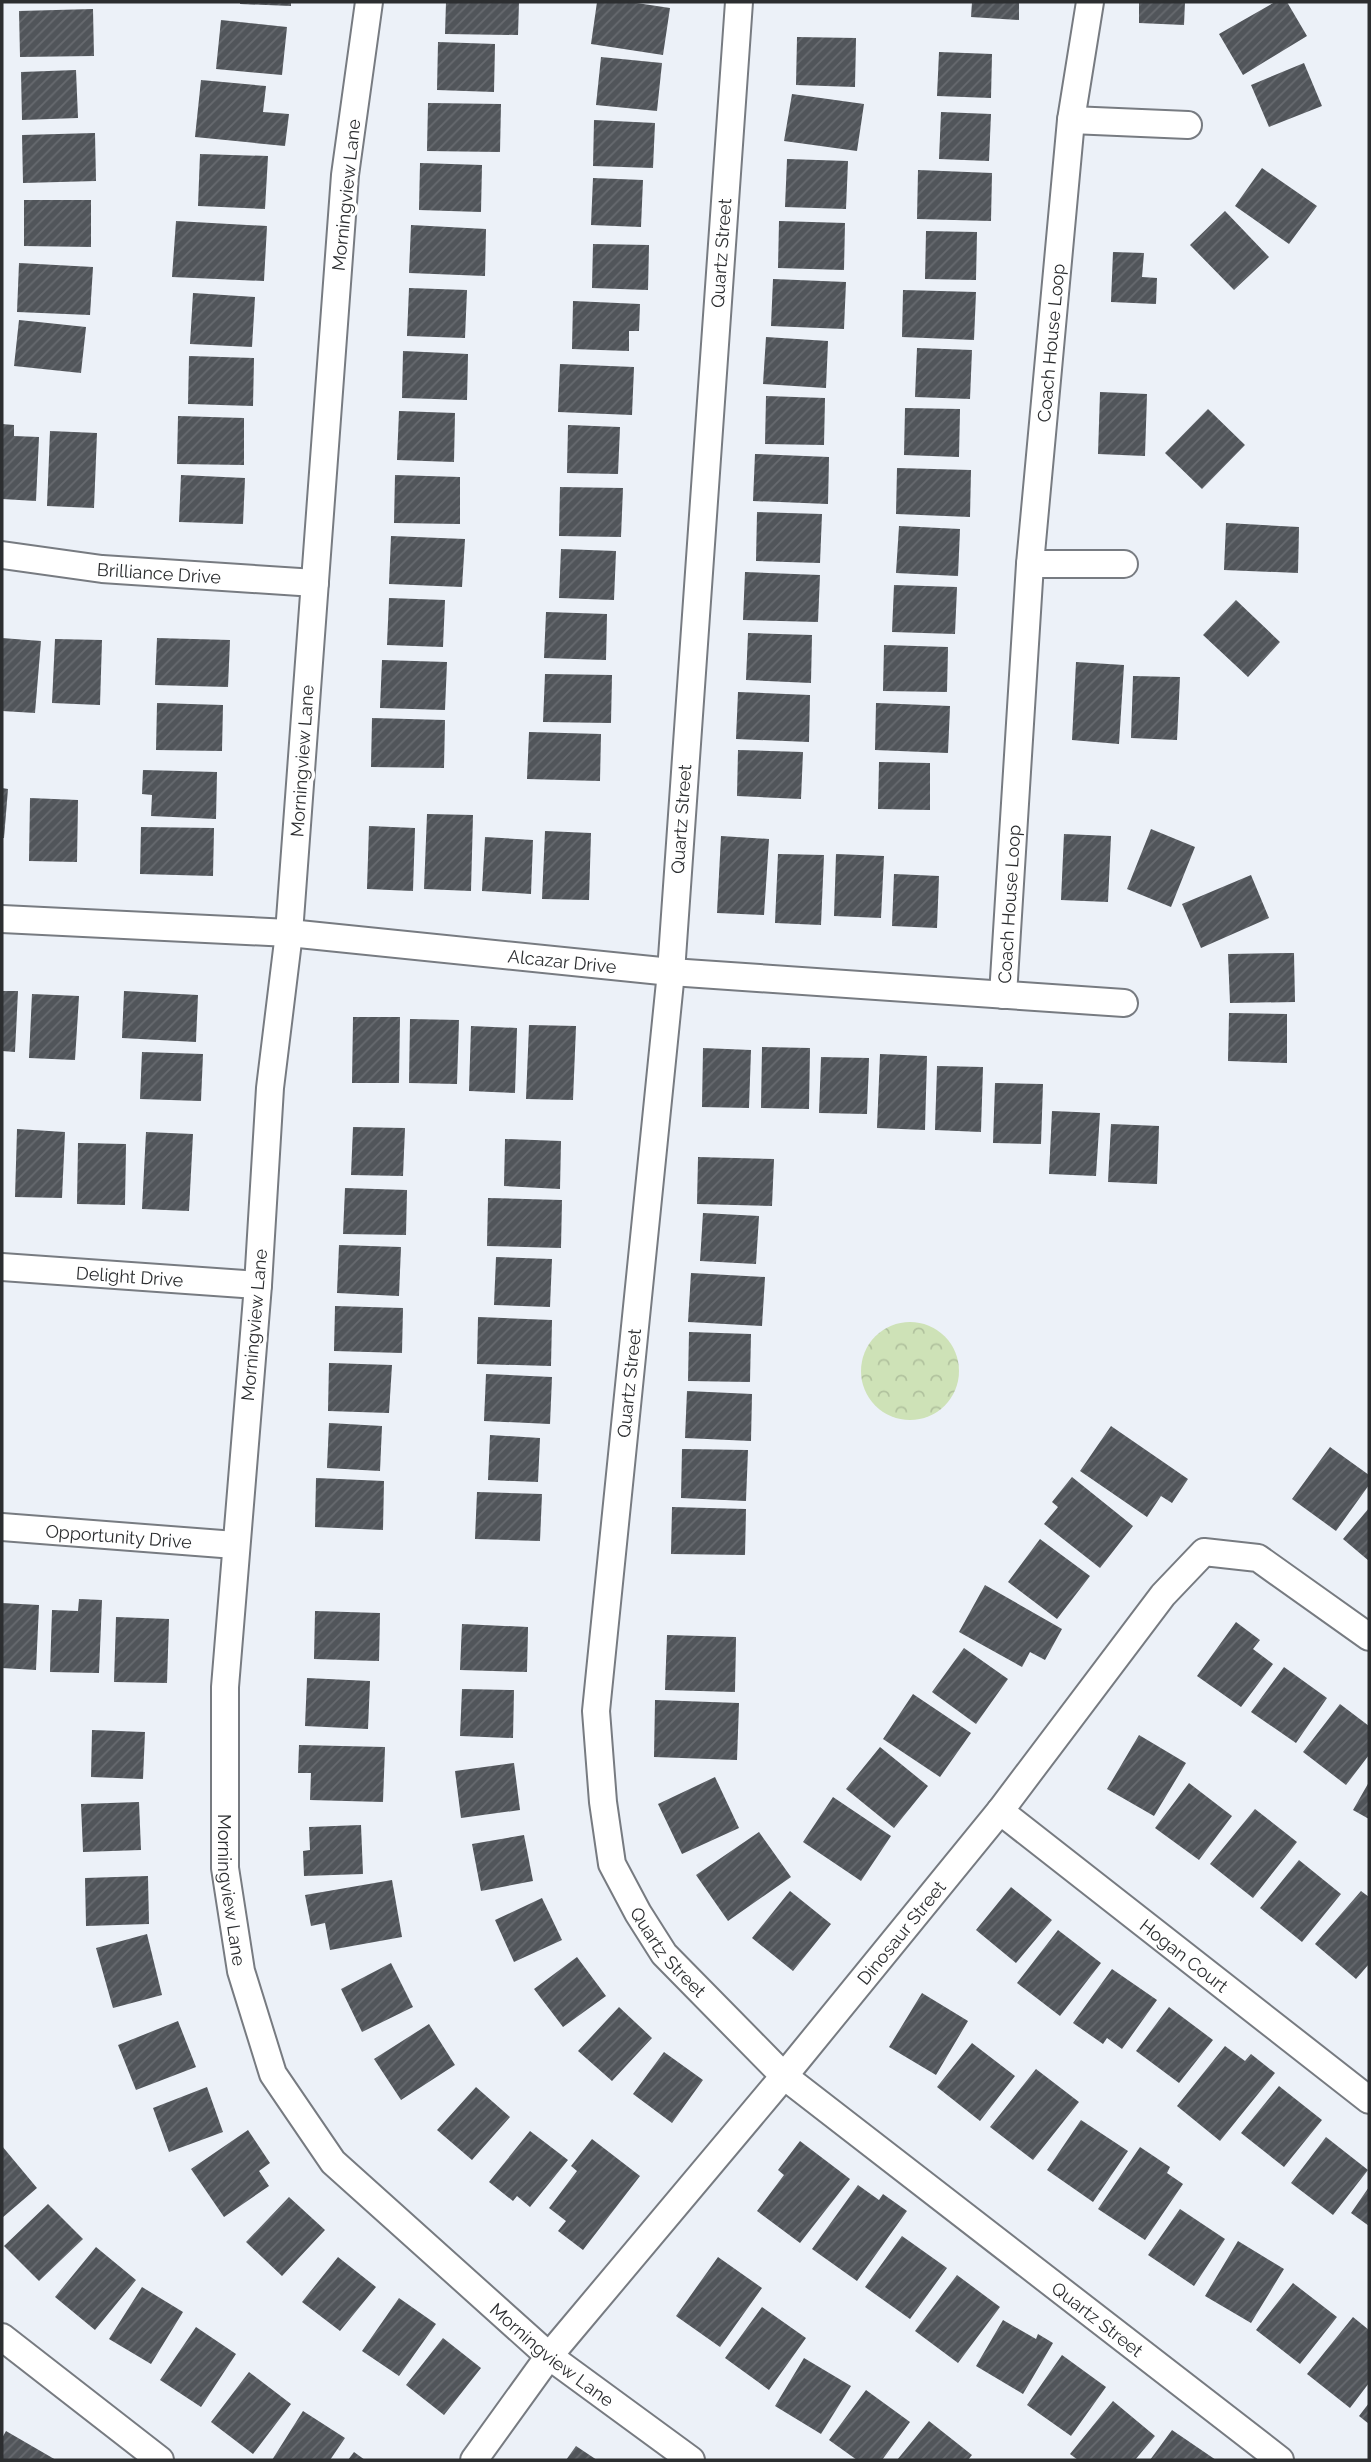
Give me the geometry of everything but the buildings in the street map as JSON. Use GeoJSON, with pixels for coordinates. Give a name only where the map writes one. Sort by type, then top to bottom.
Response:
{"type":"FeatureCollection","features":[{"type":"Feature","properties":{"kind":"street","name":"Morningview Lane"},"geometry":{"type":"LineString","coordinates":[[369,2],[345,175],[289,933],[270,1088],[258,1285],[225,1688],[225,1868],[241,1971],[273,2074],[333,2162],[549,2356],[691,2460]]}},
{"type":"Feature","properties":{"kind":"street","name":"Quartz Street"},"geometry":{"type":"LineString","coordinates":[[738,2],[671,972],[596,1711],[603,1802],[612,1864],[664,1954],[785,2076],[1280,2460]]}},
{"type":"Feature","properties":{"kind":"street","name":"Coach House Loop"},"geometry":{"type":"LineString","coordinates":[[1003,995],[1030,564],[1071,120],[1090,2]]}},
{"type":"Feature","properties":{"kind":"street"},"geometry":{"type":"LineString","coordinates":[[1071,120],[1188,125]]}},
{"type":"Feature","properties":{"kind":"street","name":"Brilliance Drive"},"geometry":{"type":"LineString","coordinates":[[2,555],[102,569],[315,583]]}},
{"type":"Feature","properties":{"kind":"street"},"geometry":{"type":"LineString","coordinates":[[1030,564],[1124,564]]}},
{"type":"Feature","properties":{"kind":"street","name":"Alcazar Drive"},"geometry":{"type":"LineString","coordinates":[[2,919],[289,933],[671,972],[1124,1003]]}},
{"type":"Feature","properties":{"kind":"street","name":"Delight Drive"},"geometry":{"type":"LineString","coordinates":[[2,1267],[258,1285]]}},
{"type":"Feature","properties":{"kind":"street","name":"Opportunity Drive"},"geometry":{"type":"LineString","coordinates":[[2,1527],[235,1545]]}},
{"type":"Feature","properties":{"kind":"street","name":"Dinosaur Street"},"geometry":{"type":"LineString","coordinates":[[474,2460],[549,2356],[785,2076],[1000,1811],[1163,1595],[1204,1552],[1258,1558],[1369,1637]]}},
{"type":"Feature","properties":{"kind":"street","name":"Hogan Court"},"geometry":{"type":"LineString","coordinates":[[1000,1811],[1369,2100]]}},
{"type":"Feature","properties":{"kind":"street"},"geometry":{"type":"LineString","coordinates":[[2,2337],[160,2460]]}},
{"type":"Feature","properties":{"kind":"green space"},"geometry":{"type":"Polygon","coordinates":[[[910,1322],[929,1326],[945,1336],[955,1352],[959,1371],[955,1390],[945,1406],[929,1416],[910,1420],[891,1416],[875,1406],[865,1390],[861,1371],[865,1352],[875,1336],[891,1326],[910,1322]]]}}]}
